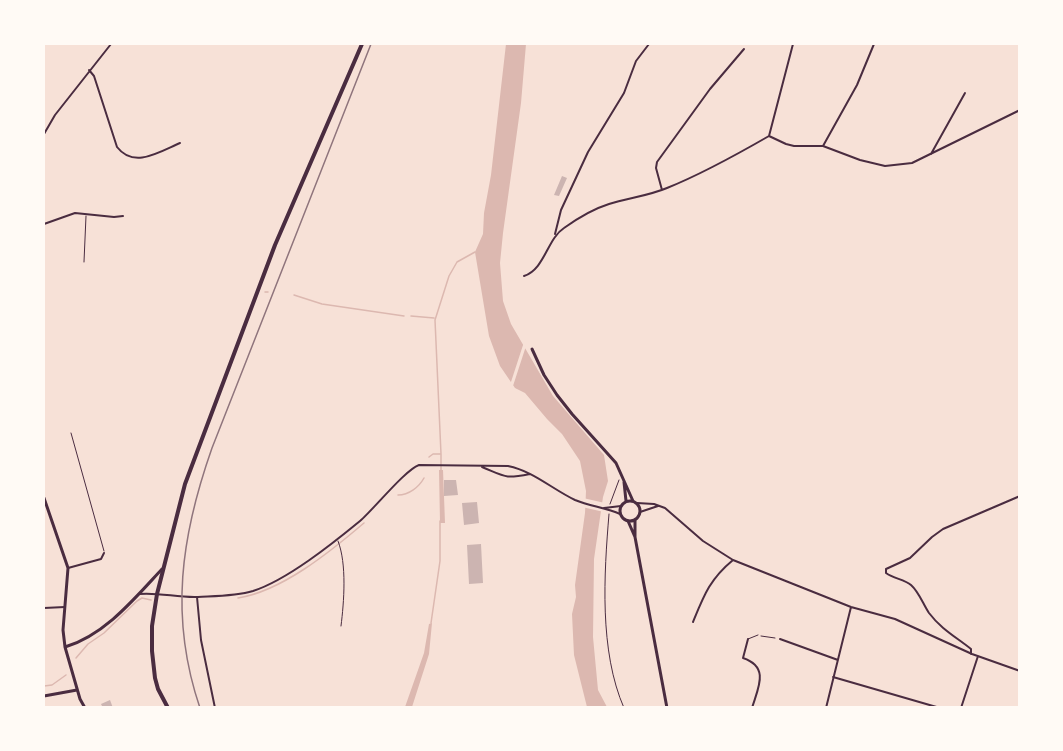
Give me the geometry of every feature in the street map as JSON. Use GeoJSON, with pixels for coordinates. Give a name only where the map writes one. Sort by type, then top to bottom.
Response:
{"type":"FeatureCollection","features":[{"type":"Feature","properties":{"kind":"main road"},"geometry":{"type":"LineString","coordinates":[[168,708],[158,689],[152,651],[152,626],[157,594],[182,493],[275,245],[362,44]]}},
{"type":"Feature","properties":{"kind":"main road"},"geometry":{"type":"LineString","coordinates":[[532,349],[544,375],[557,395],[616,463],[640,512],[635,520],[635,537],[667,708]]}},
{"type":"Feature","properties":{"kind":"main road"},"geometry":{"type":"LineString","coordinates":[[624,481],[626,501]]}},
{"type":"Feature","properties":{"kind":"main road"},"geometry":{"type":"LineString","coordinates":[[44,498],[68,568],[63,630],[65,647],[77,690],[85,708]]}},
{"type":"Feature","properties":{"kind":"main road"},"geometry":{"type":"LineString","coordinates":[[626,501],[635,502]]}},
{"type":"Feature","properties":{"kind":"main road"},"geometry":{"type":"LineString","coordinates":[[626,501],[621,506],[620,514],[628,521],[635,537]]}},
{"type":"Feature","properties":{"kind":"main road"},"geometry":{"type":"LineString","coordinates":[[628,521],[635,520]]}},
{"type":"Feature","properties":{"kind":"main road"},"geometry":{"type":"LineString","coordinates":[[65,647],[77,643],[98,630],[139,594],[164,567]]}},
{"type":"Feature","properties":{"kind":"main road"},"geometry":{"type":"LineString","coordinates":[[44,696],[77,690]]}},
{"type":"Feature","properties":{"kind":"street"},"geometry":{"type":"LineString","coordinates":[[44,134],[55,115],[111,44]]}},
{"type":"Feature","properties":{"kind":"street"},"geometry":{"type":"LineString","coordinates":[[555,237],[561,210],[588,152],[624,93],[636,61],[649,44]]}},
{"type":"Feature","properties":{"kind":"street"},"geometry":{"type":"LineString","coordinates":[[524,276],[530,274],[539,263],[562,229],[595,209],[662,190],[719,164],[769,136],[793,44]]}},
{"type":"Feature","properties":{"kind":"street"},"geometry":{"type":"LineString","coordinates":[[823,146],[857,85],[874,44]]}},
{"type":"Feature","properties":{"kind":"street"},"geometry":{"type":"LineString","coordinates":[[662,190],[656,168],[662,153],[710,89],[744,49]]}},
{"type":"Feature","properties":{"kind":"street"},"geometry":{"type":"LineString","coordinates":[[89,70],[94,76],[117,147],[123,153],[130,158],[140,158],[180,143]]}},
{"type":"Feature","properties":{"kind":"street"},"geometry":{"type":"LineString","coordinates":[[931,154],[965,93]]}},
{"type":"Feature","properties":{"kind":"street"},"geometry":{"type":"LineString","coordinates":[[769,136],[794,146],[823,146],[860,160],[885,166],[912,163],[1020,110]]}},
{"type":"Feature","properties":{"kind":"street"},"geometry":{"type":"LineString","coordinates":[[44,224],[75,213],[114,218],[123,216]]}},
{"type":"Feature","properties":{"kind":"street"},"geometry":{"type":"LineString","coordinates":[[139,594],[197,597],[239,594],[263,587],[338,540],[370,512],[414,467],[425,464],[508,466],[525,470],[565,495],[620,514]]}},
{"type":"Feature","properties":{"kind":"street"},"geometry":{"type":"LineString","coordinates":[[482,467],[502,477],[512,478],[530,474]]}},
{"type":"Feature","properties":{"kind":"street"},"geometry":{"type":"LineString","coordinates":[[971,654],[971,649],[947,633],[935,620],[914,587],[889,576],[886,569],[910,558],[943,529],[1020,496]]}},
{"type":"Feature","properties":{"kind":"street"},"geometry":{"type":"LineString","coordinates":[[635,502],[665,508],[703,541],[733,560],[851,607],[895,619],[971,654],[1020,671]]}},
{"type":"Feature","properties":{"kind":"street"},"geometry":{"type":"LineString","coordinates":[[604,508],[621,506]]}},
{"type":"Feature","properties":{"kind":"street"},"geometry":{"type":"LineString","coordinates":[[640,512],[658,506]]}},
{"type":"Feature","properties":{"kind":"street"},"geometry":{"type":"LineString","coordinates":[[68,568],[101,559],[104,553]]}},
{"type":"Feature","properties":{"kind":"street"},"geometry":{"type":"LineString","coordinates":[[693,622],[707,588],[718,573],[733,560]]}},
{"type":"Feature","properties":{"kind":"street"},"geometry":{"type":"LineString","coordinates":[[197,597],[201,640],[215,708]]}},
{"type":"Feature","properties":{"kind":"street"},"geometry":{"type":"LineString","coordinates":[[44,608],[65,607]]}},
{"type":"Feature","properties":{"kind":"street"},"geometry":{"type":"LineString","coordinates":[[826,708],[851,607]]}},
{"type":"Feature","properties":{"kind":"street"},"geometry":{"type":"LineString","coordinates":[[748,639],[743,658],[757,666],[762,677],[752,708]]}},
{"type":"Feature","properties":{"kind":"street"},"geometry":{"type":"LineString","coordinates":[[780,639],[838,660]]}},
{"type":"Feature","properties":{"kind":"street"},"geometry":{"type":"LineString","coordinates":[[961,708],[978,656]]}},
{"type":"Feature","properties":{"kind":"street"},"geometry":{"type":"LineString","coordinates":[[833,677],[940,708]]}},
{"type":"Feature","properties":{"kind":"lane"},"geometry":{"type":"LineString","coordinates":[[84,262],[86,214]]}},
{"type":"Feature","properties":{"kind":"lane"},"geometry":{"type":"LineString","coordinates":[[71,433],[104,553]]}},
{"type":"Feature","properties":{"kind":"lane"},"geometry":{"type":"LineString","coordinates":[[338,540],[343,557],[341,626]]}},
{"type":"Feature","properties":{"kind":"lane"},"geometry":{"type":"LineString","coordinates":[[748,639],[758,635]]}},
{"type":"Feature","properties":{"kind":"path"},"geometry":{"type":"LineString","coordinates":[[610,502],[619,479]]}},
{"type":"Feature","properties":{"kind":"path"},"geometry":{"type":"LineString","coordinates":[[609,515],[604,557],[607,630],[609,654],[624,708]]}},
{"type":"Feature","properties":{"kind":"path"},"geometry":{"type":"LineString","coordinates":[[758,635],[780,639]]}},
{"type":"Feature","properties":{"kind":"shaded area"},"geometry":{"type":"Polygon","coordinates":[[[506,44],[526,44],[521,103],[500,263],[503,301],[511,324],[553,396],[604,455],[608,481],[603,497],[594,559],[593,637],[598,690],[607,707],[587,707],[574,655],[572,614],[576,597],[575,585],[586,491],[580,461],[562,434],[525,393],[515,388],[500,366],[489,336],[475,252],[483,234],[506,44]]]}},
{"type":"Feature","properties":{"kind":"shaded area"},"geometry":{"type":"Polygon","coordinates":[[[439,470],[443,470],[445,523],[440,523],[439,470]]]}},
{"type":"Feature","properties":{"kind":"shaded area"},"geometry":{"type":"Polygon","coordinates":[[[432,623],[429,654],[412,707],[405,707],[424,653],[429,624],[432,623]]]}},
{"type":"Feature","properties":{"kind":"pier"},"geometry":{"type":"Polygon","coordinates":[[[524,342],[526,346],[512,389],[510,385],[524,342]]]}},
{"type":"Feature","properties":{"kind":"pier"},"geometry":{"type":"Polygon","coordinates":[[[583,498],[605,503],[604,512],[582,507],[583,498]]]}},
{"type":"Feature","properties":{"kind":"building"},"geometry":{"type":"Polygon","coordinates":[[[562,176],[567,178],[559,196],[554,195],[562,176]]]}},
{"type":"Feature","properties":{"kind":"building"},"geometry":{"type":"Polygon","coordinates":[[[444,480],[456,480],[458,495],[444,496],[444,480]]]}},
{"type":"Feature","properties":{"kind":"building"},"geometry":{"type":"Polygon","coordinates":[[[477,502],[479,523],[464,525],[462,503],[477,502]]]}},
{"type":"Feature","properties":{"kind":"building"},"geometry":{"type":"Polygon","coordinates":[[[481,544],[483,583],[469,584],[467,545],[481,544]]]}},
{"type":"Feature","properties":{"kind":"building"},"geometry":{"type":"Polygon","coordinates":[[[110,700],[113,708],[103,708],[101,704],[110,700]]]}},
{"type":"Feature","properties":{"kind":"waterway"},"geometry":{"type":"LineString","coordinates":[[429,457],[433,454],[441,454],[435,320],[449,276],[457,262],[475,252]]}},
{"type":"Feature","properties":{"kind":"waterway"},"geometry":{"type":"LineString","coordinates":[[294,295],[322,304],[404,316]]}},
{"type":"Feature","properties":{"kind":"waterway"},"geometry":{"type":"LineString","coordinates":[[411,316],[434,318]]}},
{"type":"Feature","properties":{"kind":"waterway"},"geometry":{"type":"LineString","coordinates":[[441,454],[441,471]]}},
{"type":"Feature","properties":{"kind":"waterway"},"geometry":{"type":"LineString","coordinates":[[398,495],[413,490],[424,478]]}},
{"type":"Feature","properties":{"kind":"waterway"},"geometry":{"type":"LineString","coordinates":[[431,623],[440,561],[440,521]]}},
{"type":"Feature","properties":{"kind":"waterway"},"geometry":{"type":"LineString","coordinates":[[238,598],[255,594],[305,569],[364,523]]}},
{"type":"Feature","properties":{"kind":"waterway"},"geometry":{"type":"LineString","coordinates":[[76,658],[88,644],[104,633],[137,601],[142,598],[151,600]]}},
{"type":"Feature","properties":{"kind":"waterway"},"geometry":{"type":"LineString","coordinates":[[44,686],[52,685],[66,675]]}},
{"type":"Feature","properties":{"kind":"railway"},"geometry":{"type":"LineString","coordinates":[[200,708],[190,674],[184,641],[182,609],[186,545],[201,481],[371,44]]}}]}
